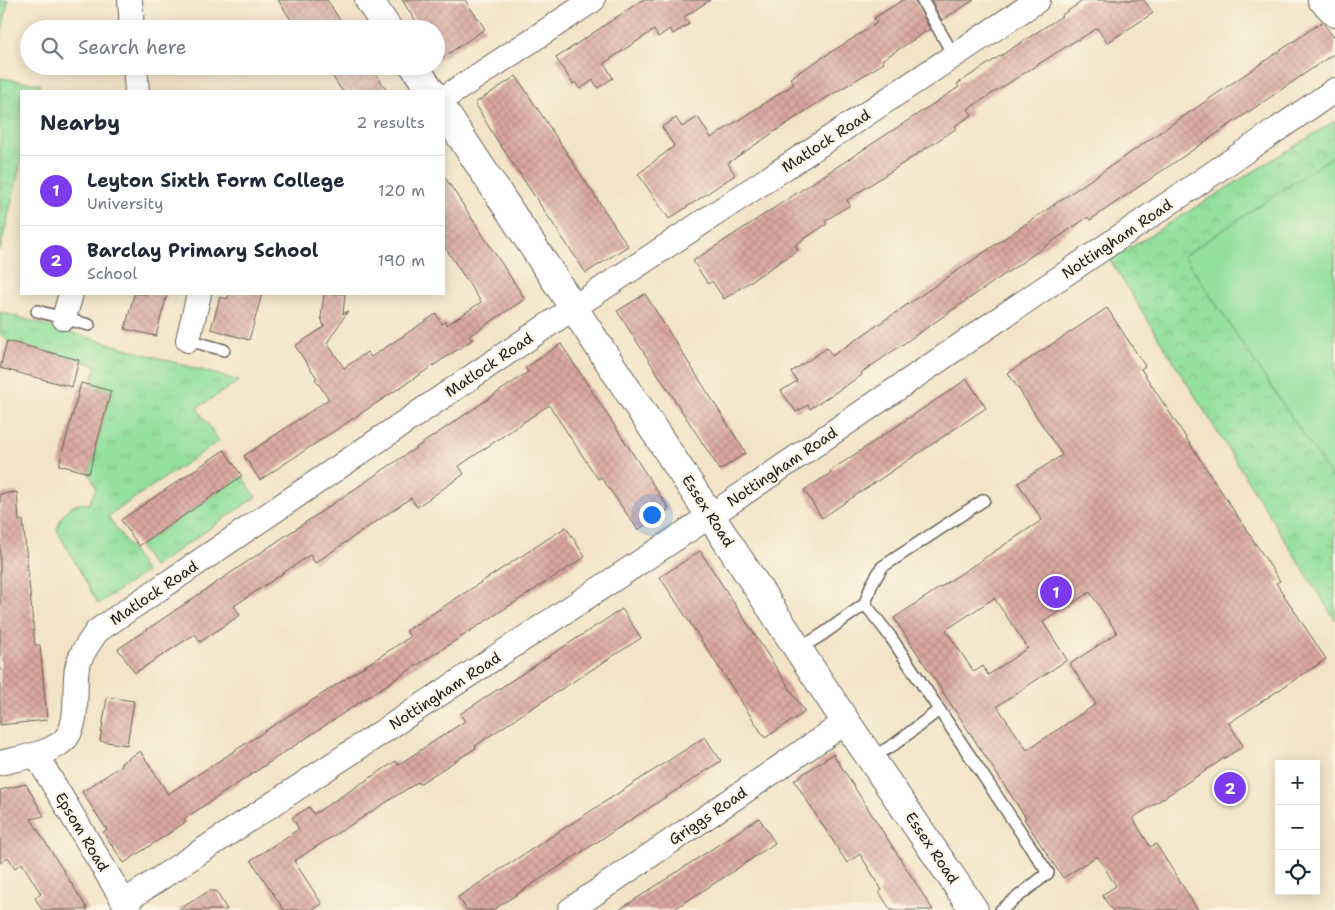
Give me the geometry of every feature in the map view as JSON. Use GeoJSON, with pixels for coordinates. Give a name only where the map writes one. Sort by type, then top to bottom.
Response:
{"type":"FeatureCollection","features":[{"type":"Feature","properties":{"kind":"street"},"geometry":{"type":"LineString","coordinates":[[130,0],[131,20]]}},
{"type":"Feature","properties":{"kind":"street"},"geometry":{"type":"LineString","coordinates":[[369,0],[382,20]]}},
{"type":"Feature","properties":{"kind":"street"},"geometry":{"type":"LineString","coordinates":[[445,97],[593,0]]}},
{"type":"Feature","properties":{"kind":"street","name":"Matlock Road"},"geometry":{"type":"LineString","coordinates":[[0,763],[36,754],[63,741],[74,725],[77,669],[81,655],[97,631],[573,308],[1038,0]]}},
{"type":"Feature","properties":{"kind":"street"},"geometry":{"type":"LineString","coordinates":[[1320,0],[1335,15]]}},
{"type":"Feature","properties":{"kind":"street"},"geometry":{"type":"LineString","coordinates":[[136,75],[137,90]]}},
{"type":"Feature","properties":{"kind":"street"},"geometry":{"type":"LineString","coordinates":[[420,75],[430,90]]}},
{"type":"Feature","properties":{"kind":"street","name":"Nottingham Road"},"geometry":{"type":"LineString","coordinates":[[126,906],[711,516],[1335,90]]}},
{"type":"Feature","properties":{"kind":"street","name":"Essex Road"},"geometry":{"type":"LineString","coordinates":[[445,113],[846,722],[974,910]]}},
{"type":"Feature","properties":{"kind":"street"},"geometry":{"type":"LineString","coordinates":[[64,318],[71,295]]}},
{"type":"Feature","properties":{"kind":"street"},"geometry":{"type":"LineString","coordinates":[[188,340],[198,295]]}},
{"type":"Feature","properties":{"kind":"street","name":"Griggs Road"},"geometry":{"type":"LineString","coordinates":[[570,910],[846,722]]}},
{"type":"Feature","properties":{"kind":"street","name":"Epsom Road"},"geometry":{"type":"LineString","coordinates":[[36,754],[126,906]]}},
{"type":"Feature","properties":{"kind":"lane"},"geometry":{"type":"LineString","coordinates":[[922,0],[954,56]]}},
{"type":"Feature","properties":{"kind":"lane"},"geometry":{"type":"LineString","coordinates":[[37,311],[89,325]]}},
{"type":"Feature","properties":{"kind":"lane"},"geometry":{"type":"LineString","coordinates":[[188,340],[224,350]]}},
{"type":"Feature","properties":{"kind":"lane"},"geometry":{"type":"LineString","coordinates":[[799,649],[865,604],[871,586],[882,567],[984,500]]}},
{"type":"Feature","properties":{"kind":"lane"},"geometry":{"type":"LineString","coordinates":[[865,604],[890,636],[1048,873],[1001,910]]}},
{"type":"Feature","properties":{"kind":"lane"},"geometry":{"type":"LineString","coordinates":[[871,758],[895,744],[940,710]]}},
{"type":"Feature","properties":{"kind":"green space"},"geometry":{"type":"Polygon","coordinates":[[[0,0],[8,0],[0,44],[0,0]]]}},
{"type":"Feature","properties":{"kind":"green space"},"geometry":{"type":"Polygon","coordinates":[[[0,78],[40,84],[38,90],[20,90],[20,166],[0,251],[0,78]]]}},
{"type":"Feature","properties":{"kind":"green space"},"geometry":{"type":"Polygon","coordinates":[[[1335,121],[1335,620],[1110,260],[1335,121]]]}},
{"type":"Feature","properties":{"kind":"green space"},"geometry":{"type":"Polygon","coordinates":[[[1335,155],[1335,482],[1184,256],[1335,155]]]}},
{"type":"Feature","properties":{"kind":"green space"},"geometry":{"type":"Polygon","coordinates":[[[0,312],[239,381],[197,408],[219,441],[108,516],[146,572],[98,604],[57,530],[61,518],[68,509],[77,504],[89,504],[96,488],[89,473],[111,391],[91,386],[96,365],[7,341],[0,334],[0,312]]]}},
{"type":"Feature","properties":{"kind":"green space"},"geometry":{"type":"Polygon","coordinates":[[[242,476],[256,497],[153,567],[139,546],[242,476]]]}},
{"type":"Feature","properties":{"kind":"building"},"geometry":{"type":"Polygon","coordinates":[[[278,0],[327,0],[340,20],[291,20],[278,0]]]}},
{"type":"Feature","properties":{"kind":"building"},"geometry":{"type":"Polygon","coordinates":[[[402,0],[465,0],[485,29],[445,56],[445,20],[415,20],[402,0]]]}},
{"type":"Feature","properties":{"kind":"building"},"geometry":{"type":"Polygon","coordinates":[[[642,0],[710,0],[684,17],[689,24],[673,34],[670,29],[658,37],[654,30],[604,63],[613,78],[598,88],[593,80],[580,89],[575,82],[573,84],[556,58],[642,0]]]}},
{"type":"Feature","properties":{"kind":"building"},"geometry":{"type":"Polygon","coordinates":[[[903,0],[915,0],[930,29],[882,60],[884,63],[813,106],[728,163],[735,175],[669,219],[638,174],[674,146],[662,127],[676,118],[682,127],[698,117],[711,138],[794,84],[790,78],[877,23],[874,18],[903,0]]]}},
{"type":"Feature","properties":{"kind":"building"},"geometry":{"type":"Polygon","coordinates":[[[931,0],[974,0],[942,20],[931,0]]]}},
{"type":"Feature","properties":{"kind":"building"},"geometry":{"type":"Polygon","coordinates":[[[1084,0],[1144,0],[1153,13],[1107,43],[1097,28],[968,109],[972,115],[955,126],[957,128],[847,200],[850,205],[825,221],[827,224],[795,245],[798,250],[724,299],[712,281],[708,284],[693,261],[959,87],[957,84],[1084,0]]]}},
{"type":"Feature","properties":{"kind":"building"},"geometry":{"type":"Polygon","coordinates":[[[1322,22],[1335,39],[1335,53],[1090,220],[1088,217],[861,373],[862,375],[810,409],[808,405],[796,412],[781,391],[797,381],[791,372],[827,348],[832,356],[1322,22]]]}},
{"type":"Feature","properties":{"kind":"building"},"geometry":{"type":"Polygon","coordinates":[[[332,75],[377,75],[386,90],[341,90],[332,75]]]}},
{"type":"Feature","properties":{"kind":"building"},"geometry":{"type":"Polygon","coordinates":[[[516,76],[628,246],[586,273],[493,134],[475,103],[516,76]]]}},
{"type":"Feature","properties":{"kind":"building"},"geometry":{"type":"Polygon","coordinates":[[[445,178],[525,299],[469,336],[472,340],[260,480],[244,456],[329,399],[295,346],[324,327],[321,317],[324,295],[345,295],[343,314],[348,311],[327,343],[344,368],[367,352],[371,357],[436,314],[442,324],[445,322],[447,325],[481,302],[445,248],[445,178]]]}},
{"type":"Feature","properties":{"kind":"building"},"geometry":{"type":"Polygon","coordinates":[[[645,294],[746,453],[720,470],[617,311],[645,294]]]}},
{"type":"Feature","properties":{"kind":"building"},"geometry":{"type":"Polygon","coordinates":[[[134,295],[167,295],[156,336],[125,329],[134,295]]]}},
{"type":"Feature","properties":{"kind":"building"},"geometry":{"type":"Polygon","coordinates":[[[229,295],[262,295],[249,340],[211,329],[220,297],[227,299],[229,295]]]}},
{"type":"Feature","properties":{"kind":"building"},"geometry":{"type":"Polygon","coordinates":[[[1107,308],[1145,366],[1141,369],[1280,581],[1276,583],[1326,659],[1229,723],[1243,746],[1133,818],[1150,847],[1156,844],[1198,910],[1112,910],[1102,895],[1116,886],[1097,856],[1063,878],[1024,819],[1026,818],[894,618],[1042,520],[1018,483],[1062,455],[1008,373],[1107,308]],[[1090,592],[1043,622],[1067,660],[997,706],[1027,750],[1096,704],[1070,664],[1117,633],[1090,592]],[[994,598],[946,630],[974,672],[983,666],[988,675],[1028,648],[994,598]]]}},
{"type":"Feature","properties":{"kind":"building"},"geometry":{"type":"Polygon","coordinates":[[[7,341],[79,360],[72,387],[0,368],[7,341]]]}},
{"type":"Feature","properties":{"kind":"building"},"geometry":{"type":"Polygon","coordinates":[[[561,344],[669,509],[638,530],[601,477],[598,479],[549,405],[459,466],[464,474],[417,507],[411,498],[315,563],[310,555],[234,606],[240,615],[200,642],[195,634],[135,673],[118,649],[528,372],[525,368],[561,344]]]}},
{"type":"Feature","properties":{"kind":"building"},"geometry":{"type":"Polygon","coordinates":[[[967,379],[986,408],[822,518],[804,490],[967,379]]]}},
{"type":"Feature","properties":{"kind":"building"},"geometry":{"type":"Polygon","coordinates":[[[81,383],[111,391],[89,473],[59,465],[81,383]]]}},
{"type":"Feature","properties":{"kind":"building"},"geometry":{"type":"Polygon","coordinates":[[[224,450],[242,476],[139,546],[121,520],[224,450]]]}},
{"type":"Feature","properties":{"kind":"building"},"geometry":{"type":"Polygon","coordinates":[[[17,492],[19,521],[23,520],[35,645],[40,645],[47,720],[0,725],[0,494],[17,492]]]}},
{"type":"Feature","properties":{"kind":"building"},"geometry":{"type":"Polygon","coordinates":[[[566,527],[585,557],[377,691],[184,819],[186,822],[124,863],[103,832],[107,830],[82,792],[140,751],[168,794],[410,637],[406,631],[566,527]]]}},
{"type":"Feature","properties":{"kind":"building"},"geometry":{"type":"Polygon","coordinates":[[[700,551],[805,712],[765,738],[660,577],[700,551]]]}},
{"type":"Feature","properties":{"kind":"building"},"geometry":{"type":"Polygon","coordinates":[[[622,609],[641,638],[515,719],[475,746],[476,748],[419,784],[418,782],[294,861],[322,904],[312,910],[284,910],[251,860],[299,829],[292,818],[309,807],[314,814],[396,761],[398,765],[465,721],[460,714],[622,609]]]}},
{"type":"Feature","properties":{"kind":"building"},"geometry":{"type":"Polygon","coordinates":[[[107,697],[134,701],[127,745],[100,741],[107,697]]]}},
{"type":"Feature","properties":{"kind":"building"},"geometry":{"type":"Polygon","coordinates":[[[705,737],[721,761],[493,910],[467,910],[458,897],[705,737]]]}},
{"type":"Feature","properties":{"kind":"building"},"geometry":{"type":"Polygon","coordinates":[[[833,754],[933,910],[891,910],[879,892],[882,890],[860,854],[847,863],[804,796],[794,780],[833,754]]]}},
{"type":"Feature","properties":{"kind":"building"},"geometry":{"type":"Polygon","coordinates":[[[26,784],[44,816],[31,819],[88,910],[42,910],[35,898],[41,894],[22,863],[15,868],[8,857],[0,863],[0,790],[26,784]]]}},
{"type":"Feature","properties":{"kind":"building"},"geometry":{"type":"Polygon","coordinates":[[[759,818],[775,843],[729,874],[673,910],[619,910],[759,818]]]}},
{"type":"Feature","properties":{"kind":"building"},"geometry":{"type":"Polygon","coordinates":[[[209,891],[216,891],[227,910],[178,910],[209,891]]]}},
{"type":"Feature","properties":{"kind":"place","name":"Leyton Sixth Form College"},"geometry":{"type":"Point","coordinates":[1056,592]}},
{"type":"Feature","properties":{"kind":"place","name":"Barclay Primary School"},"geometry":{"type":"Point","coordinates":[1230,788]}}]}
